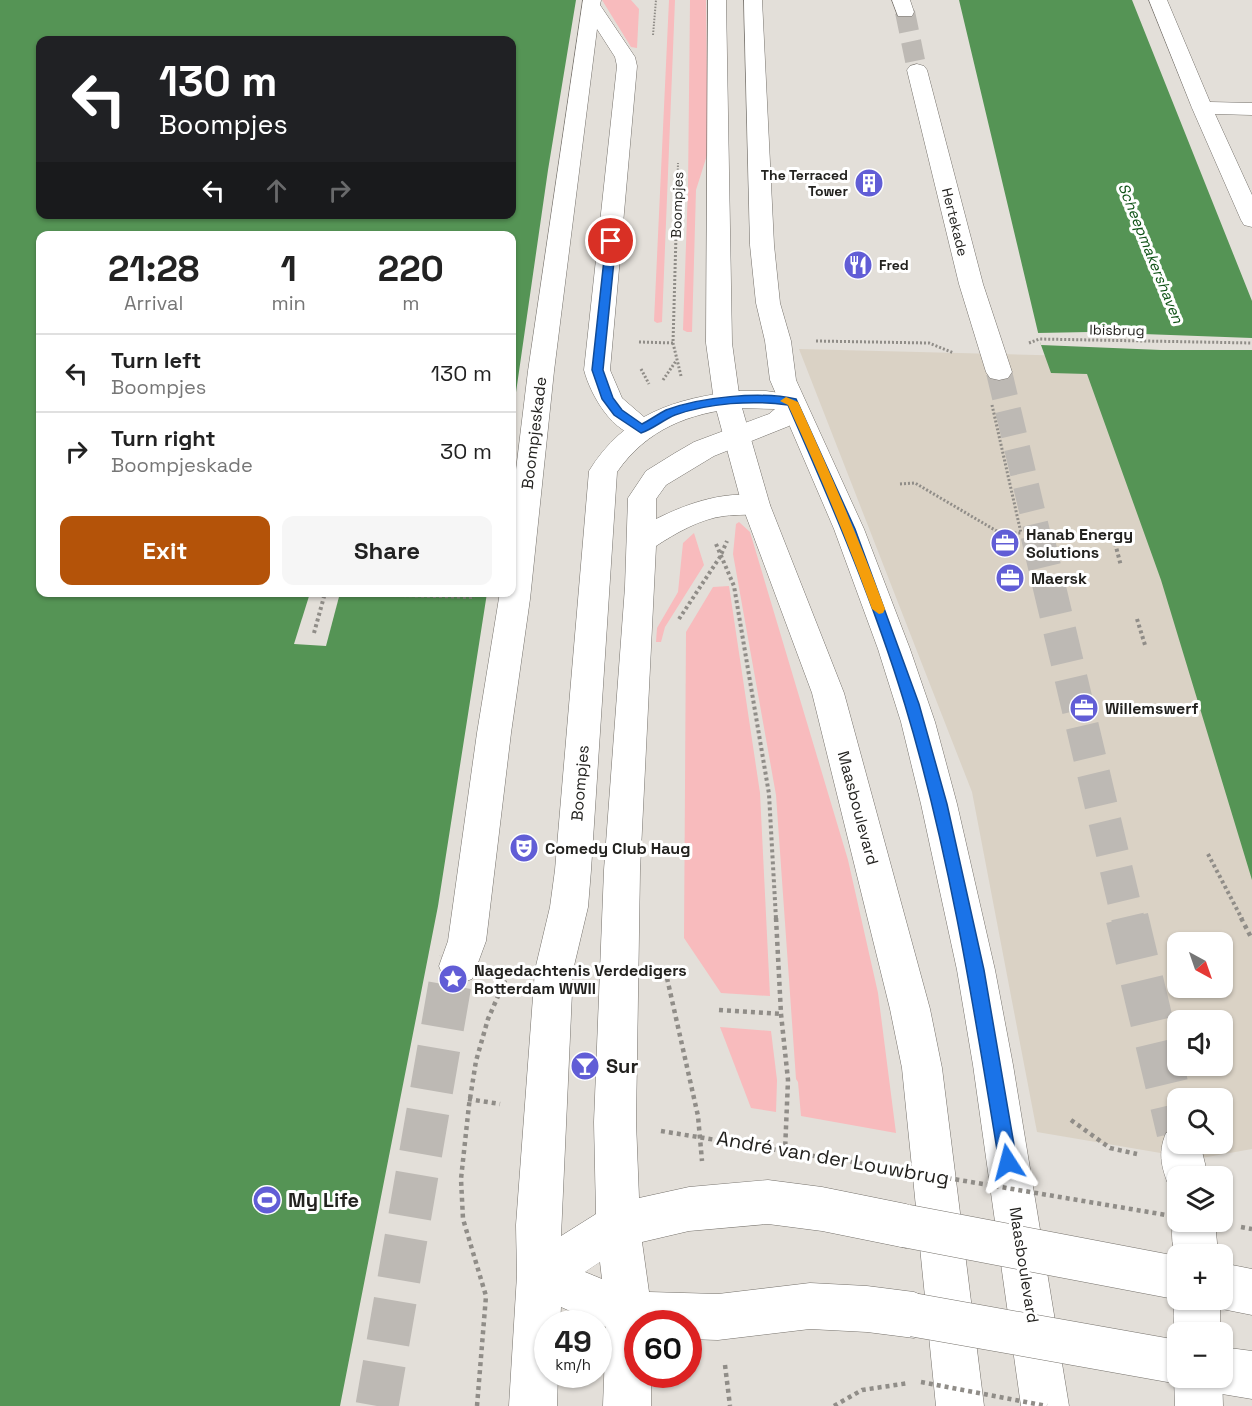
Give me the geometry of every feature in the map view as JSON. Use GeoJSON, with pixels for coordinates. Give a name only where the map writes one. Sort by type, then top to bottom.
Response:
{"type":"FeatureCollection","features":[{"type":"Feature","properties":{"kind":"main road"},"geometry":{"type":"LineString","coordinates":[[717,0],[719,343],[727,401]]}},
{"type":"Feature","properties":{"kind":"main road"},"geometry":{"type":"LineString","coordinates":[[629,1310],[618,1225],[615,1122],[622,870],[640,587],[642,498],[657,478],[704,449],[779,420],[789,411],[792,402],[783,380],[778,341],[768,303],[762,245],[753,0]]}},
{"type":"Feature","properties":{"kind":"main road"},"geometry":{"type":"LineString","coordinates":[[1158,0],[1202,108],[1252,220]]}},
{"type":"Feature","properties":{"kind":"main road","name":"Boompjeskade"},"geometry":{"type":"LineString","coordinates":[[591,3],[625,57],[627,66],[597,370],[607,399],[618,412],[641,429]]}},
{"type":"Feature","properties":{"kind":"main road","name":"Boompjeskade"},"geometry":{"type":"LineString","coordinates":[[516,582],[541,371],[591,3]]}},
{"type":"Feature","properties":{"kind":"main road","name":"Hertekade"},"geometry":{"type":"LineString","coordinates":[[917,70],[971,284],[997,367]]}},
{"type":"Feature","properties":{"kind":"main road"},"geometry":{"type":"LineString","coordinates":[[1202,108],[1252,109]]}},
{"type":"Feature","properties":{"kind":"main road","name":"Boompjes"},"geometry":{"type":"LineString","coordinates":[[533,1406],[540,1275],[540,1191],[555,970],[569,907],[573,870],[603,471],[615,451],[641,429],[670,413],[689,407],[727,401],[769,399],[792,402]]}},
{"type":"Feature","properties":{"kind":"main road","name":"Maasboulevard"},"geometry":{"type":"LineString","coordinates":[[727,401],[737,438],[740,505],[828,693],[910,1010],[922,1068],[960,1406]]}},
{"type":"Feature","properties":{"kind":"main road","name":"Maasboulevard"},"geometry":{"type":"LineString","coordinates":[[792,402],[849,529],[894,649],[918,722],[939,804],[976,970],[993,1065],[1046,1406]]}},
{"type":"Feature","properties":{"kind":"main road"},"geometry":{"type":"LineString","coordinates":[[640,542],[662,528],[695,514],[740,505]]}},
{"type":"Feature","properties":{"kind":"main road","name":"Boompjeskade"},"geometry":{"type":"LineString","coordinates":[[458,966],[467,941],[514,597]]}},
{"type":"Feature","properties":{"kind":"main road"},"geometry":{"type":"LineString","coordinates":[[540,1275],[618,1225],[689,1209],[768,1202],[822,1209],[1167,1276]]}},
{"type":"Feature","properties":{"kind":"main road"},"geometry":{"type":"LineString","coordinates":[[540,1275],[624,1312]]}},
{"type":"Feature","properties":{"kind":"main road"},"geometry":{"type":"LineString","coordinates":[[1233,1288],[1252,1292]]}},
{"type":"Feature","properties":{"kind":"main road"},"geometry":{"type":"LineString","coordinates":[[702,1316],[718,1317],[810,1306],[867,1309],[914,1315],[1167,1360]]}},
{"type":"Feature","properties":{"kind":"main road"},"geometry":{"type":"LineString","coordinates":[[1233,1372],[1252,1375]]}},
{"type":"Feature","properties":{"kind":"main road"},"geometry":{"type":"LineString","coordinates":[[627,1388],[627,1406]]}},
{"type":"Feature","properties":{"kind":"main road"},"geometry":{"type":"LineString","coordinates":[[1198,1388],[1199,1406]]}},
{"type":"Feature","properties":{"kind":"path","name":"Boompjes"},"geometry":{"type":"LineString","coordinates":[[678,154],[673,343],[689,407]]}},
{"type":"Feature","properties":{"kind":"path","name":"Ibisbrug"},"geometry":{"type":"LineString","coordinates":[[997,367],[1014,361],[1011,350],[1040,339],[1252,344]]}},
{"type":"Feature","properties":{"kind":"path"},"geometry":{"type":"LineString","coordinates":[[822,341],[929,343]]}},
{"type":"Feature","properties":{"kind":"path"},"geometry":{"type":"LineString","coordinates":[[900,484],[915,483],[1000,533],[1021,533],[982,364],[997,367]]}},
{"type":"Feature","properties":{"kind":"path"},"geometry":{"type":"LineString","coordinates":[[678,621],[726,546],[728,533],[740,505]]}},
{"type":"Feature","properties":{"kind":"path"},"geometry":{"type":"LineString","coordinates":[[1115,543],[1121,566]]}},
{"type":"Feature","properties":{"kind":"path"},"geometry":{"type":"LineString","coordinates":[[314,633],[324,597]]}},
{"type":"Feature","properties":{"kind":"path"},"geometry":{"type":"LineString","coordinates":[[454,597],[486,598]]}},
{"type":"Feature","properties":{"kind":"path"},"geometry":{"type":"LineString","coordinates":[[1137,620],[1145,645]]}},
{"type":"Feature","properties":{"kind":"path"},"geometry":{"type":"LineString","coordinates":[[1208,854],[1252,939]]}},
{"type":"Feature","properties":{"kind":"path"},"geometry":{"type":"LineString","coordinates":[[666,969],[672,1008],[702,1136],[702,1171]]}},
{"type":"Feature","properties":{"kind":"path"},"geometry":{"type":"LineString","coordinates":[[718,1010],[781,1014]]}},
{"type":"Feature","properties":{"kind":"path"},"geometry":{"type":"LineString","coordinates":[[785,1151],[788,1080]]}},
{"type":"Feature","properties":{"kind":"path"},"geometry":{"type":"LineString","coordinates":[[477,1406],[486,1296],[468,1235],[461,1201],[468,1099],[510,1105]]}},
{"type":"Feature","properties":{"kind":"path"},"geometry":{"type":"LineString","coordinates":[[1071,1120],[1099,1141],[1120,1151]]}},
{"type":"Feature","properties":{"kind":"path","name":"André van der Louwbrug"},"geometry":{"type":"LineString","coordinates":[[651,1128],[1167,1215]]}},
{"type":"Feature","properties":{"kind":"path"},"geometry":{"type":"LineString","coordinates":[[727,1381],[730,1406]]}},
{"type":"Feature","properties":{"kind":"path"},"geometry":{"type":"LineString","coordinates":[[834,1406],[862,1390],[876,1386],[921,1382],[1046,1406]]}},
{"type":"Feature","properties":{"kind":"shaded area"},"geometry":{"type":"Polygon","coordinates":[[[602,0],[631,0],[639,9],[637,48],[631,47],[602,0]]]}},
{"type":"Feature","properties":{"kind":"shaded area"},"geometry":{"type":"Polygon","coordinates":[[[669,0],[675,0],[662,322],[657,323],[654,321],[669,0]]]}},
{"type":"Feature","properties":{"kind":"shaded area"},"geometry":{"type":"Polygon","coordinates":[[[690,0],[706,0],[708,152],[696,190],[692,332],[687,332],[683,330],[688,188],[690,0]]]}},
{"type":"Feature","properties":{"kind":"shaded area","name":"Willemswerf"},"geometry":{"type":"Polygon","coordinates":[[[799,349],[1116,357],[1252,756],[1252,1149],[1233,1152],[1233,1088],[1167,1088],[1167,1154],[1224,1154],[1196,1159],[1037,1132],[972,792],[799,349]]]}},
{"type":"Feature","properties":{"kind":"shaded area"},"geometry":{"type":"Polygon","coordinates":[[[739,522],[750,532],[848,860],[878,993],[896,1133],[801,1116],[796,1079],[776,795],[733,554],[736,524],[739,522]]]}},
{"type":"Feature","properties":{"kind":"shaded area"},"geometry":{"type":"Polygon","coordinates":[[[694,533],[704,565],[665,627],[661,642],[656,642],[657,628],[678,592],[683,543],[694,533]]]}},
{"type":"Feature","properties":{"kind":"shaded area"},"geometry":{"type":"Polygon","coordinates":[[[729,586],[760,793],[770,996],[721,993],[684,938],[686,632],[713,587],[729,586]]]}},
{"type":"Feature","properties":{"kind":"shaded area"},"geometry":{"type":"Polygon","coordinates":[[[720,1027],[771,1031],[777,1080],[776,1112],[751,1108],[720,1027]]]}},
{"type":"Feature","properties":{"kind":"water"},"geometry":{"type":"Polygon","coordinates":[[[0,0],[576,0],[548,170],[516,392],[516,231],[36,231],[36,597],[486,597],[438,906],[340,1406],[0,1406],[0,0]]]}},
{"type":"Feature","properties":{"kind":"water","name":"Scheepmakershaven"},"geometry":{"type":"Polygon","coordinates":[[[959,0],[1132,0],[1252,301],[1252,880],[1161,580],[1087,374],[1051,373],[1041,345],[959,0]]]}},
{"type":"Feature","properties":{"kind":"pier"},"geometry":{"type":"Polygon","coordinates":[[[1089,332],[1252,338],[1252,350],[1161,350],[1041,345],[1037,333],[1089,332]]]}},
{"type":"Feature","properties":{"kind":"pier"},"geometry":{"type":"Polygon","coordinates":[[[309,597],[339,597],[326,646],[294,644],[309,597]]]}},
{"type":"Feature","properties":{"kind":"tunnel"},"geometry":{"type":"LineString","coordinates":[[905,12],[917,70]]}},
{"type":"Feature","properties":{"kind":"tunnel"},"geometry":{"type":"LineString","coordinates":[[999,372],[1038,536]]}},
{"type":"Feature","properties":{"kind":"tunnel"},"geometry":{"type":"LineString","coordinates":[[1037,535],[1128,919]]}},
{"type":"Feature","properties":{"kind":"tunnel"},"geometry":{"type":"LineString","coordinates":[[1127,918],[1168,1088]]}},
{"type":"Feature","properties":{"kind":"tunnel"},"geometry":{"type":"LineString","coordinates":[[377,1406],[451,978],[458,966]]}},
{"type":"Feature","properties":{"kind":"slow traffic"},"geometry":{"type":"LineString","coordinates":[[786,401],[792,402],[825,473],[879,609]]}},
{"type":"Feature","properties":{"kind":"place","name":"The Terraced Tower"},"geometry":{"type":"Point","coordinates":[869,183]}},
{"type":"Feature","properties":{"kind":"place","name":"Fred"},"geometry":{"type":"Point","coordinates":[858,265]}},
{"type":"Feature","properties":{"kind":"place","name":"Hanab Energy Solutions"},"geometry":{"type":"Point","coordinates":[1005,543]}},
{"type":"Feature","properties":{"kind":"place","name":"Maersk"},"geometry":{"type":"Point","coordinates":[1010,578]}},
{"type":"Feature","properties":{"kind":"place","name":"Willemswerf"},"geometry":{"type":"Point","coordinates":[1084,708]}},
{"type":"Feature","properties":{"kind":"place","name":"Comedy Club Haug"},"geometry":{"type":"Point","coordinates":[524,848]}},
{"type":"Feature","properties":{"kind":"place","name":"Nagedachtenis Verdedigers Rotterdam WWII"},"geometry":{"type":"Point","coordinates":[453,979]}},
{"type":"Feature","properties":{"kind":"place","name":"Sur"},"geometry":{"type":"Point","coordinates":[585,1066]}},
{"type":"Feature","properties":{"kind":"place","name":"My Life"},"geometry":{"type":"Point","coordinates":[267,1200]}},
{"type":"Feature","properties":{"kind":"route"},"geometry":{"type":"LineString","coordinates":[[611,241],[597,370],[607,399],[618,412],[641,429],[670,413],[689,407],[727,401],[769,399],[792,402],[825,473],[849,529],[894,649],[918,722],[976,970],[1008,1162]]}}]}
